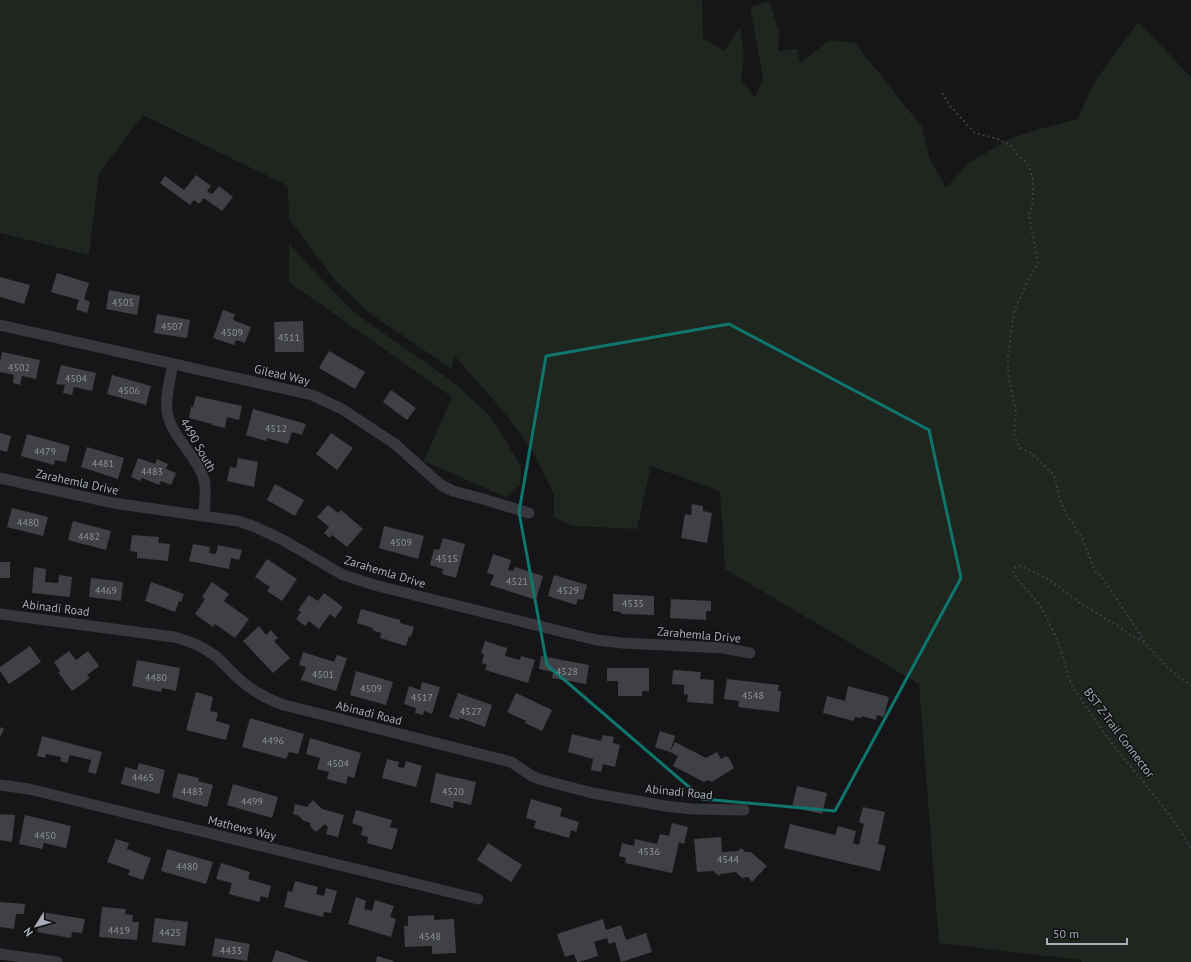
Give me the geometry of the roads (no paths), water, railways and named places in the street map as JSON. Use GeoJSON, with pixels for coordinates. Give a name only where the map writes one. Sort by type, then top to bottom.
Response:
{"type":"FeatureCollection","features":[{"type":"Feature","properties":{"kind":"street","name":"Gilead Way"},"geometry":{"type":"LineString","coordinates":[[0,324],[300,392],[324,400],[395,444],[436,482],[447,488],[530,513]]}},
{"type":"Feature","properties":{"kind":"street","name":"4490 South"},"geometry":{"type":"LineString","coordinates":[[173,364],[167,399],[167,412],[174,431],[195,461],[202,474],[205,486],[204,515]]}},
{"type":"Feature","properties":{"kind":"street","name":"Zarahemla Drive"},"geometry":{"type":"LineString","coordinates":[[0,478],[113,503],[238,521],[253,526],[283,540],[343,574],[386,588],[596,640],[623,643],[724,648],[750,653]]}},
{"type":"Feature","properties":{"kind":"street","name":"Abinadi Road"},"geometry":{"type":"LineString","coordinates":[[0,614],[174,637],[195,643],[222,661],[241,681],[254,691],[268,699],[284,705],[511,762],[532,776],[592,793],[692,809],[744,810]]}},
{"type":"Feature","properties":{"kind":"street","name":"Mathews Way"},"geometry":{"type":"LineString","coordinates":[[0,785],[29,789],[478,899]]}},
{"type":"Feature","properties":{"kind":"street"},"geometry":{"type":"LineString","coordinates":[[0,954],[57,962]]}}]}
